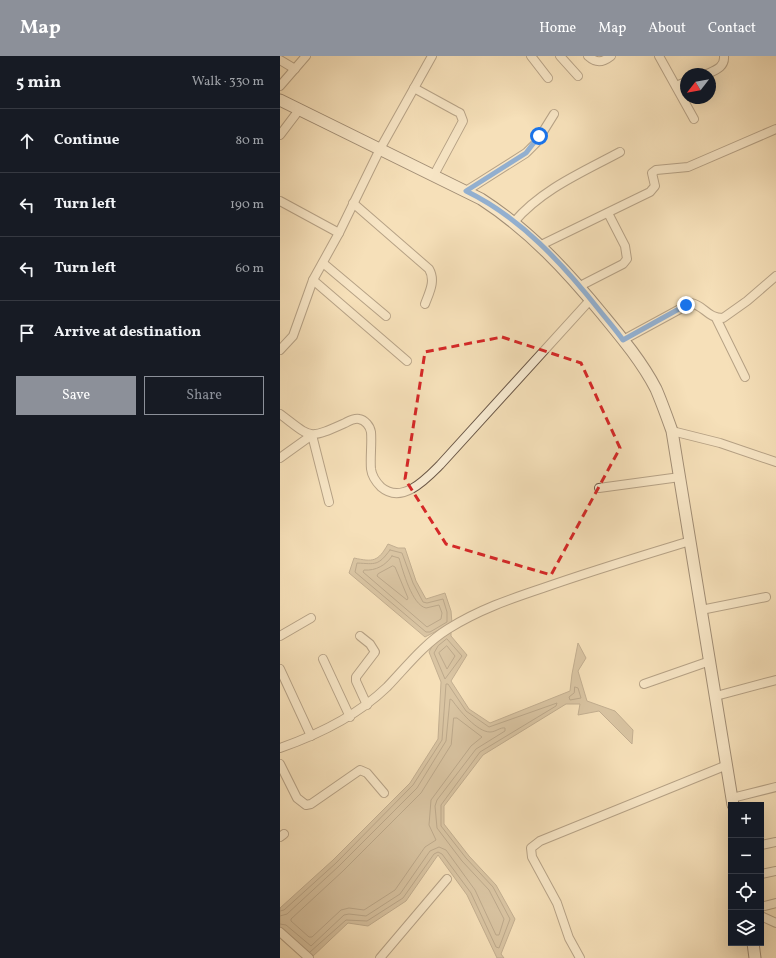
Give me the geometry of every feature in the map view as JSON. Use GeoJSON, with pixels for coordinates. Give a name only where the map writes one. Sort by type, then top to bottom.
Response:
{"type":"FeatureCollection","features":[{"type":"Feature","properties":{"kind":"street"},"geometry":{"type":"LineString","coordinates":[[280,86],[306,56]]}},
{"type":"Feature","properties":{"kind":"street"},"geometry":{"type":"LineString","coordinates":[[280,350],[284,342],[296,330],[305,299],[314,280],[380,149],[432,56]]}},
{"type":"Feature","properties":{"kind":"street"},"geometry":{"type":"LineString","coordinates":[[531,56],[548,78]]}},
{"type":"Feature","properties":{"kind":"street"},"geometry":{"type":"LineString","coordinates":[[560,56],[578,76]]}},
{"type":"Feature","properties":{"kind":"street"},"geometry":{"type":"LineString","coordinates":[[588,56],[597,62],[604,61],[611,56]]}},
{"type":"Feature","properties":{"kind":"street"},"geometry":{"type":"LineString","coordinates":[[659,56],[694,119]]}},
{"type":"Feature","properties":{"kind":"street"},"geometry":{"type":"LineString","coordinates":[[716,69],[722,66],[724,56]]}},
{"type":"Feature","properties":{"kind":"street"},"geometry":{"type":"LineString","coordinates":[[280,60],[295,69]]}},
{"type":"Feature","properties":{"kind":"street"},"geometry":{"type":"LineString","coordinates":[[676,86],[680,84]]}},
{"type":"Feature","properties":{"kind":"street"},"geometry":{"type":"LineString","coordinates":[[414,88],[460,113],[463,121],[434,175]]}},
{"type":"Feature","properties":{"kind":"street"},"geometry":{"type":"LineString","coordinates":[[280,100],[485,201],[514,222],[541,245],[580,286],[623,340],[655,388],[672,431],[733,801],[776,786]]}},
{"type":"Feature","properties":{"kind":"street"},"geometry":{"type":"LineString","coordinates":[[280,135],[299,110]]}},
{"type":"Feature","properties":{"kind":"street"},"geometry":{"type":"LineString","coordinates":[[466,191],[526,153],[536,143],[554,114]]}},
{"type":"Feature","properties":{"kind":"street"},"geometry":{"type":"LineString","coordinates":[[541,245],[653,190],[655,183],[652,173],[656,170],[688,167],[776,129]]}},
{"type":"Feature","properties":{"kind":"street"},"geometry":{"type":"LineString","coordinates":[[514,222],[526,208],[543,194],[620,152]]}},
{"type":"Feature","properties":{"kind":"street"},"geometry":{"type":"LineString","coordinates":[[280,201],[339,233]]}},
{"type":"Feature","properties":{"kind":"street"},"geometry":{"type":"LineString","coordinates":[[353,203],[429,269],[432,281],[425,304]]}},
{"type":"Feature","properties":{"kind":"street"},"geometry":{"type":"LineString","coordinates":[[580,286],[623,264],[627,260],[625,246],[608,213]]}},
{"type":"Feature","properties":{"kind":"street"},"geometry":{"type":"LineString","coordinates":[[323,263],[386,316]]}},
{"type":"Feature","properties":{"kind":"street"},"geometry":{"type":"LineString","coordinates":[[716,318],[724,318],[731,314],[776,276]]}},
{"type":"Feature","properties":{"kind":"street"},"geometry":{"type":"LineString","coordinates":[[314,280],[407,360]]}},
{"type":"Feature","properties":{"kind":"street"},"geometry":{"type":"LineString","coordinates":[[280,414],[303,433],[312,435],[321,434],[354,419],[362,420],[368,424],[371,431],[371,470],[374,479],[385,490],[392,493],[402,493],[420,484],[440,465],[591,299]]}},
{"type":"Feature","properties":{"kind":"street"},"geometry":{"type":"LineString","coordinates":[[623,340],[691,303],[696,304],[716,318],[745,377]]}},
{"type":"Feature","properties":{"kind":"street"},"geometry":{"type":"LineString","coordinates":[[672,431],[720,443],[776,462]]}},
{"type":"Feature","properties":{"kind":"street"},"geometry":{"type":"LineString","coordinates":[[280,458],[312,435]]}},
{"type":"Feature","properties":{"kind":"street"},"geometry":{"type":"LineString","coordinates":[[312,435],[329,502]]}},
{"type":"Feature","properties":{"kind":"street"},"geometry":{"type":"LineString","coordinates":[[599,488],[680,477]]}},
{"type":"Feature","properties":{"kind":"street"},"geometry":{"type":"LineString","coordinates":[[280,748],[311,736],[350,717],[367,704],[429,642],[474,614],[502,602],[588,572],[690,541]]}},
{"type":"Feature","properties":{"kind":"street"},"geometry":{"type":"LineString","coordinates":[[701,610],[766,597]]}},
{"type":"Feature","properties":{"kind":"street"},"geometry":{"type":"LineString","coordinates":[[280,636],[312,618]]}},
{"type":"Feature","properties":{"kind":"street"},"geometry":{"type":"LineString","coordinates":[[360,636],[370,644],[375,652],[356,677],[356,681],[367,704]]}},
{"type":"Feature","properties":{"kind":"street"},"geometry":{"type":"LineString","coordinates":[[323,659],[350,717]]}},
{"type":"Feature","properties":{"kind":"street"},"geometry":{"type":"LineString","coordinates":[[644,684],[710,661]]}},
{"type":"Feature","properties":{"kind":"street"},"geometry":{"type":"LineString","coordinates":[[280,669],[311,736]]}},
{"type":"Feature","properties":{"kind":"street"},"geometry":{"type":"LineString","coordinates":[[716,696],[776,680]]}},
{"type":"Feature","properties":{"kind":"street"},"geometry":{"type":"LineString","coordinates":[[280,764],[297,798],[306,805],[311,804],[360,770],[368,774],[384,793]]}},
{"type":"Feature","properties":{"kind":"street"},"geometry":{"type":"LineString","coordinates":[[580,958],[569,938],[557,903],[532,857],[530,848],[540,841],[727,765]]}},
{"type":"Feature","properties":{"kind":"street"},"geometry":{"type":"LineString","coordinates":[[764,844],[776,842]]}},
{"type":"Feature","properties":{"kind":"street"},"geometry":{"type":"LineString","coordinates":[[764,873],[776,871]]}},
{"type":"Feature","properties":{"kind":"street"},"geometry":{"type":"LineString","coordinates":[[380,958],[447,880]]}},
{"type":"Feature","properties":{"kind":"street"},"geometry":{"type":"LineString","coordinates":[[764,906],[776,903]]}},
{"type":"Feature","properties":{"kind":"street"},"geometry":{"type":"LineString","coordinates":[[764,917],[776,923]]}},
{"type":"Feature","properties":{"kind":"street"},"geometry":{"type":"LineString","coordinates":[[280,932],[306,957]]}},
{"type":"Feature","properties":{"kind":"street"},"geometry":{"type":"LineString","coordinates":[[753,946],[755,958]]}},
{"type":"Feature","properties":{"kind":"highlighted area"},"geometry":{"type":"Polygon","coordinates":[[[502,337],[581,363],[620,448],[551,575],[446,544],[405,479],[425,352],[502,337]]]}},
{"type":"Feature","properties":{"kind":"water"},"geometry":{"type":"Polygon","coordinates":[[[388,544],[398,548],[405,548],[416,581],[426,599],[445,593],[451,611],[452,623],[425,637],[349,573],[354,558],[366,560],[374,559],[381,554],[388,544]]]}},
{"type":"Feature","properties":{"kind":"water"},"geometry":{"type":"Polygon","coordinates":[[[451,632],[451,636],[467,655],[451,681],[469,709],[490,723],[570,691],[578,643],[586,658],[578,671],[587,701],[615,711],[633,730],[632,744],[599,711],[578,715],[580,704],[566,704],[483,755],[444,806],[444,824],[469,856],[496,885],[515,919],[501,954],[504,958],[497,958],[467,895],[438,855],[406,901],[368,926],[348,923],[311,958],[280,931],[280,908],[333,860],[410,783],[438,739],[441,682],[429,652],[434,643],[451,632]]]}},
{"type":"Feature","properties":{"kind":"route"},"geometry":{"type":"LineString","coordinates":[[539,136],[536,143],[526,153],[466,191],[481,198],[498,210],[526,231],[545,249],[591,299],[623,340],[686,305]]}}]}
